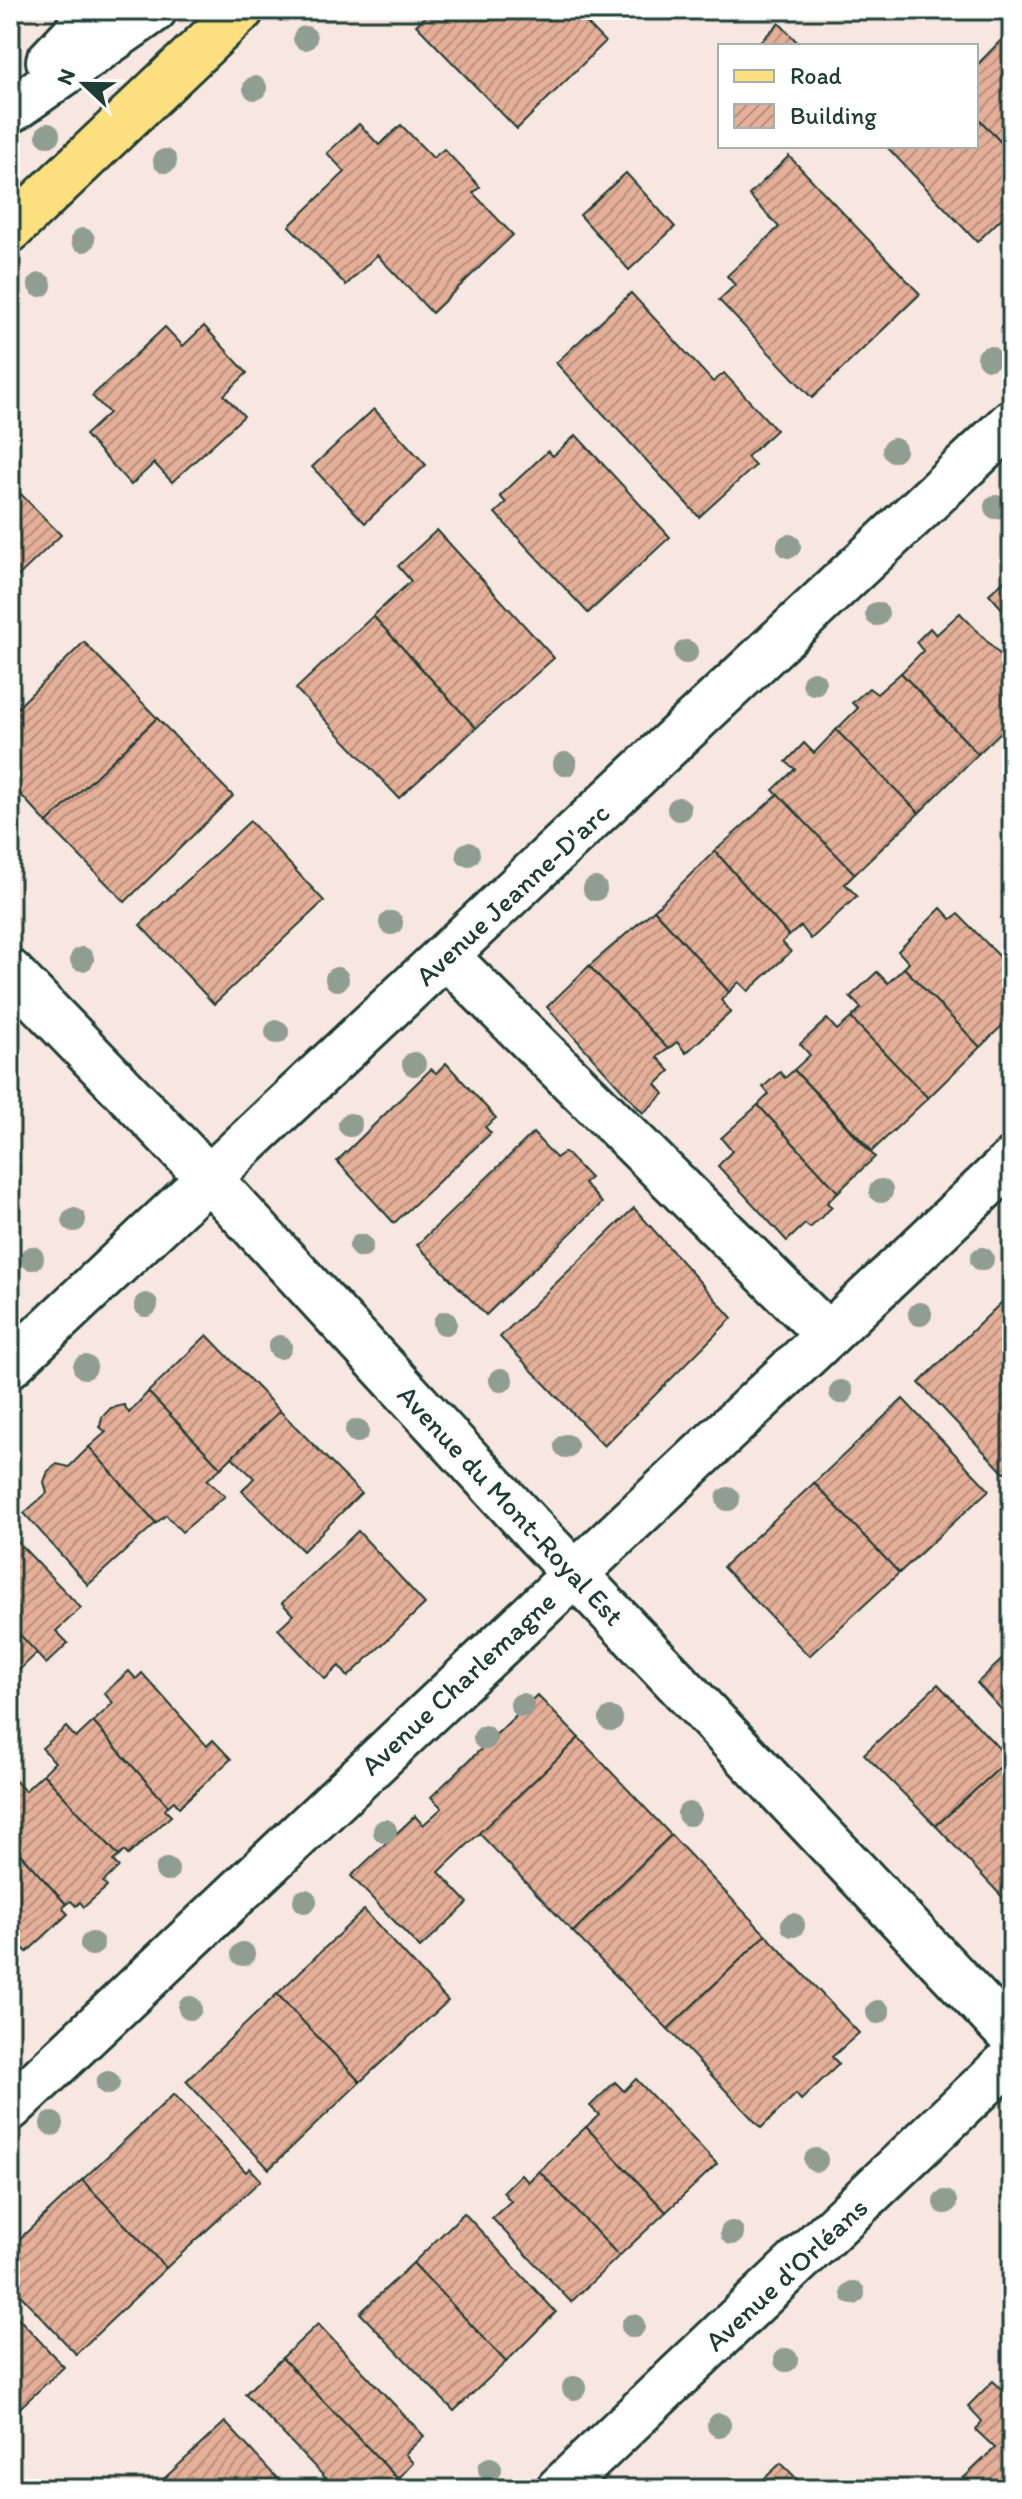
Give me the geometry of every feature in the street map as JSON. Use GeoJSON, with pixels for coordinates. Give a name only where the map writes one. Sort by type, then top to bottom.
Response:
{"type":"FeatureCollection","features":[{"type":"Feature","properties":{"kind":"main road"},"geometry":{"type":"LineString","coordinates":[[10,230],[241,10]]}},
{"type":"Feature","properties":{"kind":"street"},"geometry":{"type":"LineString","coordinates":[[10,102],[97,10]]}},
{"type":"Feature","properties":{"kind":"street"},"geometry":{"type":"LineString","coordinates":[[10,111],[154,10]]}},
{"type":"Feature","properties":{"kind":"street","name":"Avenue Jeanne-D'arc"},"geometry":{"type":"LineString","coordinates":[[10,1365],[1012,422]]}},
{"type":"Feature","properties":{"kind":"street"},"geometry":{"type":"LineString","coordinates":[[446,956],[828,1335]]}},
{"type":"Feature","properties":{"kind":"street","name":"Avenue du Mont-Royal Est"},"geometry":{"type":"LineString","coordinates":[[10,972],[209,1178],[574,1573],[1012,2037]]}},
{"type":"Feature","properties":{"kind":"street","name":"Avenue Charlemagne"},"geometry":{"type":"LineString","coordinates":[[10,2108],[1012,1161]]}},
{"type":"Feature","properties":{"kind":"street","name":"Avenue d'Orléans"},"geometry":{"type":"LineString","coordinates":[[559,2489],[1012,2058]]}},
{"type":"Feature","properties":{"kind":"building"},"geometry":{"type":"Polygon","coordinates":[[[432,10],[574,10],[605,42],[517,129],[416,25],[432,10]]]}},
{"type":"Feature","properties":{"kind":"building"},"geometry":{"type":"Polygon","coordinates":[[[779,23],[799,44],[758,44],[779,23]]]}},
{"type":"Feature","properties":{"kind":"building"},"geometry":{"type":"Polygon","coordinates":[[[1010,31],[1012,33],[1012,154],[978,118],[978,64],[1010,31]]]}},
{"type":"Feature","properties":{"kind":"building"},"geometry":{"type":"Polygon","coordinates":[[[978,118],[1012,154],[1012,208],[977,242],[888,148],[978,148],[978,118]]]}},
{"type":"Feature","properties":{"kind":"building"},"geometry":{"type":"Polygon","coordinates":[[[359,124],[379,145],[401,125],[433,158],[444,149],[480,187],[473,193],[513,235],[432,313],[377,255],[346,285],[289,226],[345,172],[327,153],[359,124]]]}},
{"type":"Feature","properties":{"kind":"building"},"geometry":{"type":"Polygon","coordinates":[[[789,156],[920,294],[812,398],[719,300],[735,285],[727,276],[779,227],[749,195],[789,156]]]}},
{"type":"Feature","properties":{"kind":"building"},"geometry":{"type":"Polygon","coordinates":[[[626,173],[675,227],[629,270],[580,215],[626,173]]]}},
{"type":"Feature","properties":{"kind":"building"},"geometry":{"type":"Polygon","coordinates":[[[631,293],[713,382],[724,373],[776,430],[747,457],[755,466],[699,517],[556,363],[631,293]]]}},
{"type":"Feature","properties":{"kind":"building"},"geometry":{"type":"Polygon","coordinates":[[[204,326],[247,373],[224,395],[244,416],[172,482],[154,463],[131,485],[85,435],[109,413],[92,396],[165,327],[183,346],[204,326]]]}},
{"type":"Feature","properties":{"kind":"building"},"geometry":{"type":"Polygon","coordinates":[[[374,409],[426,465],[365,523],[312,467],[374,409]]]}},
{"type":"Feature","properties":{"kind":"building"},"geometry":{"type":"Polygon","coordinates":[[[576,435],[670,537],[588,613],[495,513],[506,503],[500,496],[548,451],[553,456],[576,435]]]}},
{"type":"Feature","properties":{"kind":"building"},"geometry":{"type":"Polygon","coordinates":[[[10,483],[61,535],[10,584],[10,483]]]}},
{"type":"Feature","properties":{"kind":"building"},"geometry":{"type":"Polygon","coordinates":[[[437,530],[554,658],[476,728],[373,616],[411,581],[398,566],[437,530]]]}},
{"type":"Feature","properties":{"kind":"building"},"geometry":{"type":"Polygon","coordinates":[[[1012,573],[1012,620],[989,594],[1012,573]]]}},
{"type":"Feature","properties":{"kind":"building"},"geometry":{"type":"Polygon","coordinates":[[[960,613],[1012,667],[1012,721],[978,754],[901,673],[923,651],[916,642],[930,628],[936,635],[960,613]]]}},
{"type":"Feature","properties":{"kind":"building"},"geometry":{"type":"Polygon","coordinates":[[[373,616],[476,728],[399,798],[296,689],[373,616]]]}},
{"type":"Feature","properties":{"kind":"building"},"geometry":{"type":"Polygon","coordinates":[[[84,642],[157,718],[47,823],[10,783],[10,715],[84,642]]]}},
{"type":"Feature","properties":{"kind":"building"},"geometry":{"type":"Polygon","coordinates":[[[901,673],[978,754],[919,813],[836,730],[858,708],[852,703],[869,688],[877,694],[901,673]]]}},
{"type":"Feature","properties":{"kind":"building"},"geometry":{"type":"Polygon","coordinates":[[[157,718],[233,796],[125,902],[47,823],[157,718]]]}},
{"type":"Feature","properties":{"kind":"building"},"geometry":{"type":"Polygon","coordinates":[[[836,730],[919,813],[855,874],[773,790],[795,769],[786,762],[804,743],[814,753],[836,730]]]}},
{"type":"Feature","properties":{"kind":"building"},"geometry":{"type":"Polygon","coordinates":[[[778,794],[855,874],[845,884],[857,896],[811,939],[801,926],[789,936],[715,851],[778,794]]]}},
{"type":"Feature","properties":{"kind":"building"},"geometry":{"type":"Polygon","coordinates":[[[250,821],[324,901],[214,1004],[140,925],[250,821]]]}},
{"type":"Feature","properties":{"kind":"building"},"geometry":{"type":"Polygon","coordinates":[[[715,851],[789,936],[782,942],[791,952],[748,991],[739,982],[729,992],[654,910],[715,851]]]}},
{"type":"Feature","properties":{"kind":"building"},"geometry":{"type":"Polygon","coordinates":[[[1012,883],[1012,904],[1002,893],[1012,883]]]}},
{"type":"Feature","properties":{"kind":"building"},"geometry":{"type":"Polygon","coordinates":[[[1012,906],[1012,929],[1001,918],[1012,906]]]}},
{"type":"Feature","properties":{"kind":"building"},"geometry":{"type":"Polygon","coordinates":[[[941,908],[951,919],[958,914],[1012,969],[1012,1016],[980,1047],[904,968],[909,963],[898,951],[941,908]]]}},
{"type":"Feature","properties":{"kind":"building"},"geometry":{"type":"Polygon","coordinates":[[[654,910],[729,992],[721,1000],[731,1012],[686,1053],[677,1042],[668,1049],[589,966],[654,910]]]}},
{"type":"Feature","properties":{"kind":"building"},"geometry":{"type":"Polygon","coordinates":[[[589,966],[668,1049],[657,1057],[670,1071],[656,1084],[664,1094],[643,1113],[547,1007],[589,966]]]}},
{"type":"Feature","properties":{"kind":"building"},"geometry":{"type":"Polygon","coordinates":[[[904,968],[980,1047],[928,1098],[851,1018],[861,1008],[850,997],[877,972],[888,983],[904,968]]]}},
{"type":"Feature","properties":{"kind":"building"},"geometry":{"type":"Polygon","coordinates":[[[851,1018],[928,1098],[872,1151],[794,1070],[810,1055],[800,1044],[827,1019],[837,1030],[851,1018]]]}},
{"type":"Feature","properties":{"kind":"building"},"geometry":{"type":"Polygon","coordinates":[[[446,1063],[496,1118],[485,1127],[491,1133],[394,1223],[337,1161],[431,1069],[436,1073],[446,1063]]]}},
{"type":"Feature","properties":{"kind":"building"},"geometry":{"type":"Polygon","coordinates":[[[794,1070],[875,1157],[838,1192],[758,1105],[769,1094],[763,1087],[780,1072],[785,1078],[794,1070]]]}},
{"type":"Feature","properties":{"kind":"building"},"geometry":{"type":"Polygon","coordinates":[[[758,1105],[838,1192],[827,1203],[832,1207],[810,1228],[805,1224],[787,1241],[718,1166],[732,1151],[721,1138],[758,1105]]]}},
{"type":"Feature","properties":{"kind":"building"},"geometry":{"type":"Polygon","coordinates":[[[533,1133],[556,1158],[565,1152],[590,1178],[584,1183],[602,1203],[486,1315],[417,1245],[533,1133]]]}},
{"type":"Feature","properties":{"kind":"building"},"geometry":{"type":"Polygon","coordinates":[[[634,1208],[732,1318],[604,1446],[500,1337],[634,1208]]]}},
{"type":"Feature","properties":{"kind":"building"},"geometry":{"type":"Polygon","coordinates":[[[1008,1296],[1012,1301],[1012,1466],[1004,1473],[919,1383],[1008,1296]]]}},
{"type":"Feature","properties":{"kind":"building"},"geometry":{"type":"Polygon","coordinates":[[[207,1335],[280,1411],[221,1468],[148,1392],[207,1335]]]}},
{"type":"Feature","properties":{"kind":"building"},"geometry":{"type":"Polygon","coordinates":[[[148,1392],[221,1468],[207,1480],[225,1496],[182,1532],[166,1515],[156,1523],[89,1447],[106,1432],[100,1427],[102,1417],[111,1408],[124,1405],[129,1413],[148,1392]]]}},
{"type":"Feature","properties":{"kind":"building"},"geometry":{"type":"Polygon","coordinates":[[[903,1399],[989,1490],[899,1573],[814,1483],[903,1399]]]}},
{"type":"Feature","properties":{"kind":"building"},"geometry":{"type":"Polygon","coordinates":[[[280,1411],[361,1493],[303,1551],[242,1491],[254,1478],[232,1457],[280,1411]]]}},
{"type":"Feature","properties":{"kind":"building"},"geometry":{"type":"Polygon","coordinates":[[[89,1447],[156,1523],[88,1585],[24,1513],[47,1493],[44,1482],[48,1471],[57,1464],[69,1467],[89,1447]]]}},
{"type":"Feature","properties":{"kind":"building"},"geometry":{"type":"Polygon","coordinates":[[[814,1483],[899,1573],[809,1656],[723,1567],[814,1483]]]}},
{"type":"Feature","properties":{"kind":"building"},"geometry":{"type":"Polygon","coordinates":[[[358,1531],[425,1604],[348,1677],[339,1666],[325,1679],[278,1629],[293,1615],[282,1603],[358,1531]]]}},
{"type":"Feature","properties":{"kind":"building"},"geometry":{"type":"Polygon","coordinates":[[[10,1534],[81,1608],[56,1631],[68,1643],[46,1664],[10,1624],[10,1534]]]}},
{"type":"Feature","properties":{"kind":"building"},"geometry":{"type":"Polygon","coordinates":[[[10,1624],[37,1653],[10,1679],[10,1624]]]}},
{"type":"Feature","properties":{"kind":"building"},"geometry":{"type":"Polygon","coordinates":[[[1012,1650],[1012,1721],[977,1683],[1012,1650]]]}},
{"type":"Feature","properties":{"kind":"building"},"geometry":{"type":"Polygon","coordinates":[[[129,1671],[136,1679],[142,1673],[207,1746],[213,1740],[231,1759],[179,1807],[174,1801],[168,1806],[93,1722],[113,1703],[104,1693],[129,1671]]]}},
{"type":"Feature","properties":{"kind":"building"},"geometry":{"type":"Polygon","coordinates":[[[938,1684],[1009,1759],[936,1826],[864,1754],[938,1684]]]}},
{"type":"Feature","properties":{"kind":"building"},"geometry":{"type":"Polygon","coordinates":[[[537,1695],[579,1738],[439,1872],[468,1903],[420,1948],[351,1876],[415,1816],[423,1825],[442,1808],[431,1797],[537,1695]]]}},
{"type":"Feature","properties":{"kind":"building"},"geometry":{"type":"Polygon","coordinates":[[[93,1722],[168,1806],[165,1810],[171,1816],[128,1855],[124,1851],[119,1856],[43,1774],[55,1762],[42,1748],[66,1727],[76,1738],[93,1722]]]}},
{"type":"Feature","properties":{"kind":"building"},"geometry":{"type":"Polygon","coordinates":[[[579,1738],[671,1835],[573,1932],[479,1833],[579,1738]]]}},
{"type":"Feature","properties":{"kind":"building"},"geometry":{"type":"Polygon","coordinates":[[[1004,1764],[1012,1771],[1012,1895],[1006,1901],[936,1826],[1004,1764]]]}},
{"type":"Feature","properties":{"kind":"building"},"geometry":{"type":"Polygon","coordinates":[[[43,1774],[119,1856],[113,1861],[119,1867],[103,1882],[107,1887],[84,1907],[80,1902],[76,1906],[71,1901],[66,1904],[10,1843],[10,1781],[13,1778],[25,1791],[43,1774]]]}},
{"type":"Feature","properties":{"kind":"building"},"geometry":{"type":"Polygon","coordinates":[[[671,1835],[766,1935],[668,2029],[573,1932],[671,1835]]]}},
{"type":"Feature","properties":{"kind":"building"},"geometry":{"type":"Polygon","coordinates":[[[10,1843],[66,1904],[63,1909],[68,1914],[27,1952],[21,1946],[15,1952],[10,1946],[10,1843]]]}},
{"type":"Feature","properties":{"kind":"building"},"geometry":{"type":"Polygon","coordinates":[[[364,1910],[448,2001],[360,2082],[277,1994],[364,1910]]]}},
{"type":"Feature","properties":{"kind":"building"},"geometry":{"type":"Polygon","coordinates":[[[766,1935],[859,2033],[832,2057],[839,2064],[801,2100],[796,2094],[761,2128],[668,2029],[766,1935]]]}},
{"type":"Feature","properties":{"kind":"building"},"geometry":{"type":"Polygon","coordinates":[[[277,1994],[360,2082],[269,2169],[186,2081],[277,1994]]]}},
{"type":"Feature","properties":{"kind":"building"},"geometry":{"type":"Polygon","coordinates":[[[636,2079],[717,2164],[666,2212],[586,2127],[599,2115],[590,2106],[615,2082],[624,2091],[636,2079]]]}},
{"type":"Feature","properties":{"kind":"building"},"geometry":{"type":"Polygon","coordinates":[[[174,2094],[246,2172],[250,2168],[261,2180],[166,2268],[82,2180],[174,2094]]]}},
{"type":"Feature","properties":{"kind":"building"},"geometry":{"type":"Polygon","coordinates":[[[586,2127],[666,2212],[619,2256],[539,2171],[586,2127]]]}},
{"type":"Feature","properties":{"kind":"building"},"geometry":{"type":"Polygon","coordinates":[[[539,2171],[619,2256],[571,2302],[492,2218],[511,2201],[503,2192],[521,2174],[528,2182],[539,2171]]]}},
{"type":"Feature","properties":{"kind":"building"},"geometry":{"type":"Polygon","coordinates":[[[82,2180],[166,2268],[76,2354],[10,2284],[10,2248],[82,2180]]]}},
{"type":"Feature","properties":{"kind":"building"},"geometry":{"type":"Polygon","coordinates":[[[464,2213],[556,2312],[506,2362],[413,2263],[464,2213]]]}},
{"type":"Feature","properties":{"kind":"building"},"geometry":{"type":"Polygon","coordinates":[[[413,2263],[506,2362],[454,2411],[360,2313],[413,2263]]]}},
{"type":"Feature","properties":{"kind":"building"},"geometry":{"type":"Polygon","coordinates":[[[10,2309],[64,2367],[10,2417],[10,2309]]]}},
{"type":"Feature","properties":{"kind":"building"},"geometry":{"type":"Polygon","coordinates":[[[318,2324],[424,2436],[405,2454],[413,2463],[398,2479],[282,2358],[318,2324]]]}},
{"type":"Feature","properties":{"kind":"building"},"geometry":{"type":"Polygon","coordinates":[[[282,2358],[398,2479],[388,2489],[378,2489],[374,2484],[369,2489],[336,2489],[245,2394],[282,2358]]]}},
{"type":"Feature","properties":{"kind":"building"},"geometry":{"type":"Polygon","coordinates":[[[993,2381],[1007,2394],[1012,2388],[1012,2489],[952,2489],[995,2448],[976,2430],[982,2421],[968,2406],[993,2381]]]}},
{"type":"Feature","properties":{"kind":"building"},"geometry":{"type":"Polygon","coordinates":[[[225,2422],[287,2489],[153,2489],[225,2422]]]}},
{"type":"Feature","properties":{"kind":"building"},"geometry":{"type":"Polygon","coordinates":[[[781,2463],[807,2489],[753,2489],[781,2463]]]}}]}
